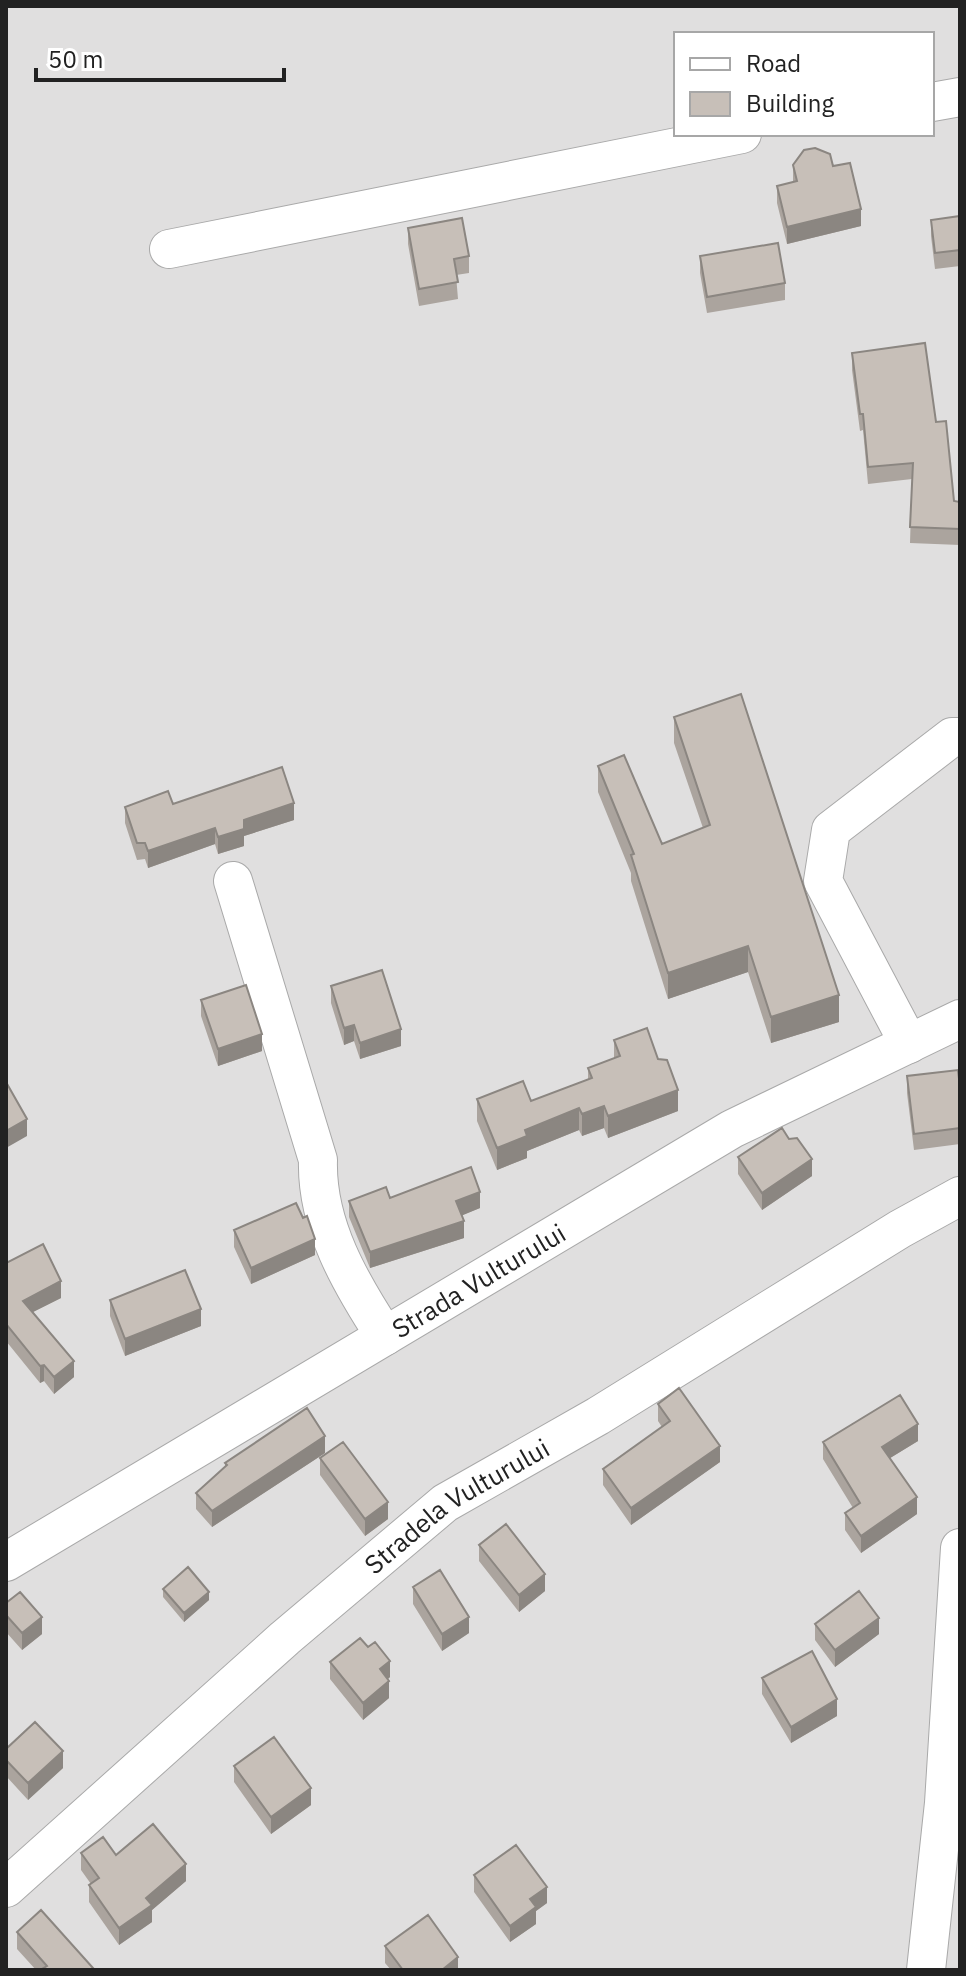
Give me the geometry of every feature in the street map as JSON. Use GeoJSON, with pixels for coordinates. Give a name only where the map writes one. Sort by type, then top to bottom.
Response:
{"type":"FeatureCollection","features":[{"type":"Feature","properties":{"kind":"street"},"geometry":{"type":"LineString","coordinates":[[934,102],[960,97]]}},
{"type":"Feature","properties":{"kind":"street"},"geometry":{"type":"LineString","coordinates":[[169,249],[732,136]]}},
{"type":"Feature","properties":{"kind":"street"},"geometry":{"type":"LineString","coordinates":[[909,1044],[823,881],[831,830],[952,737],[960,737]]}},
{"type":"Feature","properties":{"kind":"street"},"geometry":{"type":"LineString","coordinates":[[233,881],[318,1160],[317,1182],[329,1225],[348,1280],[385,1336]]}},
{"type":"Feature","properties":{"kind":"street","name":"Strada Vulturului"},"geometry":{"type":"LineString","coordinates":[[6,1562],[732,1129],[960,1019]]}},
{"type":"Feature","properties":{"kind":"street","name":"Stradela Vulturului"},"geometry":{"type":"LineString","coordinates":[[6,1888],[285,1638],[445,1503],[598,1416],[900,1229],[960,1196]]}},
{"type":"Feature","properties":{"kind":"street"},"geometry":{"type":"LineString","coordinates":[[926,1970],[944,1803],[960,1548]]}},
{"type":"Feature","properties":{"kind":"shaded area"},"geometry":{"type":"Polygon","coordinates":[[[6,6],[960,6],[960,1970],[6,1970],[6,6]]]}},
{"type":"Feature","properties":{"kind":"building"},"geometry":{"type":"Polygon","coordinates":[[[815,148],[830,154],[833,166],[850,163],[861,209],[787,227],[777,186],[797,181],[793,165],[804,150],[815,148]]]}},
{"type":"Feature","properties":{"kind":"building"},"geometry":{"type":"Polygon","coordinates":[[[960,216],[960,250],[935,253],[931,220],[960,216]]]}},
{"type":"Feature","properties":{"kind":"building"},"geometry":{"type":"Polygon","coordinates":[[[462,218],[469,256],[454,259],[458,282],[419,289],[408,228],[462,218]]]}},
{"type":"Feature","properties":{"kind":"building"},"geometry":{"type":"Polygon","coordinates":[[[778,243],[785,283],[707,297],[700,256],[778,243]]]}},
{"type":"Feature","properties":{"kind":"building"},"geometry":{"type":"Polygon","coordinates":[[[925,343],[936,422],[946,421],[954,501],[960,502],[960,529],[910,527],[913,463],[868,467],[863,414],[860,414],[852,353],[925,343]]]}},
{"type":"Feature","properties":{"kind":"building"},"geometry":{"type":"Polygon","coordinates":[[[741,694],[839,995],[771,1017],[748,946],[668,973],[631,855],[634,854],[598,766],[624,755],[662,844],[710,825],[674,717],[741,694]]]}},
{"type":"Feature","properties":{"kind":"building"},"geometry":{"type":"Polygon","coordinates":[[[282,767],[294,803],[244,820],[244,829],[218,837],[215,828],[148,851],[145,843],[137,843],[125,807],[168,791],[173,804],[282,767]]]}},
{"type":"Feature","properties":{"kind":"building"},"geometry":{"type":"Polygon","coordinates":[[[382,970],[401,1029],[360,1043],[354,1025],[344,1028],[331,986],[382,970]]]}},
{"type":"Feature","properties":{"kind":"building"},"geometry":{"type":"Polygon","coordinates":[[[246,985],[262,1034],[218,1049],[201,1000],[246,985]]]}},
{"type":"Feature","properties":{"kind":"building"},"geometry":{"type":"Polygon","coordinates":[[[647,1028],[658,1059],[667,1060],[678,1090],[608,1116],[604,1106],[582,1114],[579,1108],[525,1130],[527,1136],[497,1148],[477,1099],[523,1081],[531,1101],[592,1078],[588,1068],[620,1056],[614,1040],[647,1028]]]}},
{"type":"Feature","properties":{"kind":"building"},"geometry":{"type":"Polygon","coordinates":[[[958,1070],[960,1128],[914,1134],[907,1076],[958,1070]]]}},
{"type":"Feature","properties":{"kind":"building"},"geometry":{"type":"Polygon","coordinates":[[[6,1082],[27,1119],[6,1131],[6,1082]]]}},
{"type":"Feature","properties":{"kind":"building"},"geometry":{"type":"Polygon","coordinates":[[[782,1128],[789,1139],[797,1138],[812,1159],[762,1193],[738,1157],[782,1128]]]}},
{"type":"Feature","properties":{"kind":"building"},"geometry":{"type":"Polygon","coordinates":[[[471,1167],[480,1192],[456,1201],[464,1221],[370,1252],[349,1201],[386,1187],[390,1198],[471,1167]]]}},
{"type":"Feature","properties":{"kind":"building"},"geometry":{"type":"Polygon","coordinates":[[[296,1203],[303,1218],[307,1216],[315,1239],[251,1268],[234,1230],[296,1203]]]}},
{"type":"Feature","properties":{"kind":"building"},"geometry":{"type":"Polygon","coordinates":[[[43,1244],[61,1281],[23,1301],[74,1361],[54,1377],[44,1365],[40,1366],[6,1324],[6,1263],[43,1244]]]}},
{"type":"Feature","properties":{"kind":"building"},"geometry":{"type":"Polygon","coordinates":[[[185,1270],[201,1309],[125,1339],[110,1300],[185,1270]]]}},
{"type":"Feature","properties":{"kind":"building"},"geometry":{"type":"Polygon","coordinates":[[[679,1388],[720,1446],[631,1508],[603,1469],[670,1421],[658,1404],[679,1388]]]}},
{"type":"Feature","properties":{"kind":"building"},"geometry":{"type":"Polygon","coordinates":[[[900,1395],[918,1424],[882,1447],[917,1497],[861,1536],[845,1513],[860,1503],[823,1442],[900,1395]]]}},
{"type":"Feature","properties":{"kind":"building"},"geometry":{"type":"Polygon","coordinates":[[[307,1408],[325,1436],[212,1511],[196,1493],[227,1465],[225,1463],[307,1408]]]}},
{"type":"Feature","properties":{"kind":"building"},"geometry":{"type":"Polygon","coordinates":[[[343,1442],[388,1502],[365,1519],[320,1458],[343,1442]]]}},
{"type":"Feature","properties":{"kind":"building"},"geometry":{"type":"Polygon","coordinates":[[[506,1524],[545,1574],[519,1595],[479,1545],[506,1524]]]}},
{"type":"Feature","properties":{"kind":"building"},"geometry":{"type":"Polygon","coordinates":[[[188,1567],[209,1592],[184,1613],[163,1589],[188,1567]]]}},
{"type":"Feature","properties":{"kind":"building"},"geometry":{"type":"Polygon","coordinates":[[[440,1570],[469,1617],[442,1634],[413,1587],[440,1570]]]}},
{"type":"Feature","properties":{"kind":"building"},"geometry":{"type":"Polygon","coordinates":[[[859,1591],[879,1618],[835,1650],[815,1624],[859,1591]]]}},
{"type":"Feature","properties":{"kind":"building"},"geometry":{"type":"Polygon","coordinates":[[[20,1592],[42,1617],[22,1633],[6,1615],[6,1603],[20,1592]]]}},
{"type":"Feature","properties":{"kind":"building"},"geometry":{"type":"Polygon","coordinates":[[[360,1638],[368,1647],[375,1642],[390,1661],[380,1669],[389,1681],[363,1703],[330,1662],[360,1638]]]}},
{"type":"Feature","properties":{"kind":"building"},"geometry":{"type":"Polygon","coordinates":[[[812,1651],[837,1699],[791,1727],[762,1678],[812,1651]]]}},
{"type":"Feature","properties":{"kind":"building"},"geometry":{"type":"Polygon","coordinates":[[[35,1722],[63,1751],[28,1783],[6,1760],[6,1749],[35,1722]]]}},
{"type":"Feature","properties":{"kind":"building"},"geometry":{"type":"Polygon","coordinates":[[[274,1737],[311,1788],[271,1817],[234,1766],[274,1737]]]}},
{"type":"Feature","properties":{"kind":"building"},"geometry":{"type":"Polygon","coordinates":[[[153,1824],[186,1864],[146,1898],[152,1905],[119,1928],[89,1885],[99,1878],[81,1853],[103,1837],[116,1855],[153,1824]]]}},
{"type":"Feature","properties":{"kind":"building"},"geometry":{"type":"Polygon","coordinates":[[[516,1845],[547,1887],[530,1899],[536,1907],[510,1926],[474,1875],[516,1845]]]}},
{"type":"Feature","properties":{"kind":"building"},"geometry":{"type":"Polygon","coordinates":[[[41,1910],[93,1968],[91,1970],[40,1970],[47,1966],[17,1932],[41,1910]]]}},
{"type":"Feature","properties":{"kind":"building"},"geometry":{"type":"Polygon","coordinates":[[[428,1915],[458,1957],[442,1970],[403,1970],[385,1946],[428,1915]]]}}]}
